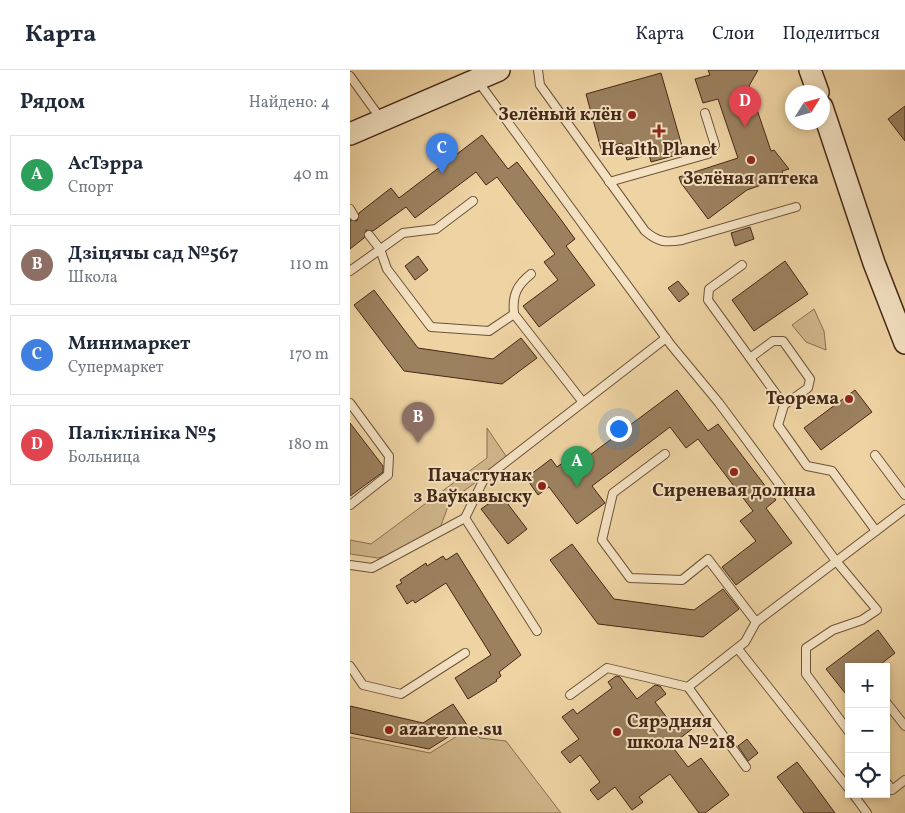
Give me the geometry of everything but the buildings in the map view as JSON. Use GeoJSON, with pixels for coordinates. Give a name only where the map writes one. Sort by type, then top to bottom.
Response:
{"type":"FeatureCollection","features":[{"type":"Feature","properties":{"kind":"main road"},"geometry":{"type":"LineString","coordinates":[[350,134],[381,119],[499,70]]}},
{"type":"Feature","properties":{"kind":"main road"},"geometry":{"type":"LineString","coordinates":[[810,70],[815,85]]}},
{"type":"Feature","properties":{"kind":"main road"},"geometry":{"type":"LineString","coordinates":[[829,130],[874,263],[905,343]]}},
{"type":"Feature","properties":{"kind":"lane"},"geometry":{"type":"LineString","coordinates":[[538,70],[540,85],[644,231],[655,240],[666,243],[796,207]]}},
{"type":"Feature","properties":{"kind":"lane"},"geometry":{"type":"LineString","coordinates":[[350,76],[381,119]]}},
{"type":"Feature","properties":{"kind":"lane"},"geometry":{"type":"LineString","coordinates":[[477,79],[666,338],[719,403],[836,561],[877,610],[862,620],[833,630],[806,648],[806,674],[845,724]]}},
{"type":"Feature","properties":{"kind":"lane"},"geometry":{"type":"LineString","coordinates":[[609,182],[708,154],[714,145],[705,113]]}},
{"type":"Feature","properties":{"kind":"lane"},"geometry":{"type":"LineString","coordinates":[[350,271],[403,232],[436,229],[473,201]]}},
{"type":"Feature","properties":{"kind":"lane"},"geometry":{"type":"LineString","coordinates":[[369,235],[380,249],[387,269],[431,326],[489,331],[514,314]]}},
{"type":"Feature","properties":{"kind":"lane"},"geometry":{"type":"LineString","coordinates":[[742,264],[709,289],[708,300],[784,405]]}},
{"type":"Feature","properties":{"kind":"lane"},"geometry":{"type":"LineString","coordinates":[[531,274],[520,283],[512,298],[514,314],[582,401]]}},
{"type":"Feature","properties":{"kind":"lane"},"geometry":{"type":"LineString","coordinates":[[350,565],[372,568],[465,518],[484,479],[582,401],[666,338]]}},
{"type":"Feature","properties":{"kind":"lane"},"geometry":{"type":"LineString","coordinates":[[750,358],[773,341],[784,341],[810,379],[808,388],[784,405],[778,425],[807,466],[832,472],[876,531]]}},
{"type":"Feature","properties":{"kind":"lane"},"geometry":{"type":"LineString","coordinates":[[350,403],[389,456],[388,475],[350,505]]}},
{"type":"Feature","properties":{"kind":"lane"},"geometry":{"type":"LineString","coordinates":[[664,454],[613,493],[602,540],[630,578],[682,580],[708,558],[756,622]]}},
{"type":"Feature","properties":{"kind":"lane"},"geometry":{"type":"LineString","coordinates":[[875,455],[905,495]]}},
{"type":"Feature","properties":{"kind":"lane"},"geometry":{"type":"LineString","coordinates":[[688,687],[745,642],[756,622],[905,509]]}},
{"type":"Feature","properties":{"kind":"lane"},"geometry":{"type":"LineString","coordinates":[[465,518],[537,631]]}},
{"type":"Feature","properties":{"kind":"lane"},"geometry":{"type":"LineString","coordinates":[[738,648],[845,784]]}},
{"type":"Feature","properties":{"kind":"lane"},"geometry":{"type":"LineString","coordinates":[[350,666],[363,684],[401,694],[465,653]]}},
{"type":"Feature","properties":{"kind":"lane"},"geometry":{"type":"LineString","coordinates":[[570,696],[606,668],[688,687],[746,767]]}},
{"type":"Feature","properties":{"kind":"lane"},"geometry":{"type":"LineString","coordinates":[[890,707],[905,726]]}},
{"type":"Feature","properties":{"kind":"lane"},"geometry":{"type":"LineString","coordinates":[[890,787],[892,790],[905,780]]}},
{"type":"Feature","properties":{"kind":"lane"},"geometry":{"type":"LineString","coordinates":[[855,798],[867,813]]}},
{"type":"Feature","properties":{"kind":"shaded area"},"geometry":{"type":"Polygon","coordinates":[[[814,309],[824,331],[826,350],[806,342],[792,325],[814,309]]]}},
{"type":"Feature","properties":{"kind":"shaded area"},"geometry":{"type":"Polygon","coordinates":[[[487,428],[508,459],[450,501],[440,528],[386,556],[378,558],[350,554],[350,540],[371,544],[487,458],[487,428]]]}},
{"type":"Feature","properties":{"kind":"shaded area"},"geometry":{"type":"Polygon","coordinates":[[[470,728],[480,738],[506,741],[561,813],[350,813],[350,737],[430,753],[470,728]]]}},
{"type":"Feature","properties":{"kind":"place","name":"Зелёный клён"},"geometry":{"type":"Point","coordinates":[632,115]}},
{"type":"Feature","properties":{"kind":"place","name":"Паліклініка №5"},"geometry":{"type":"Point","coordinates":[745,127]}},
{"type":"Feature","properties":{"kind":"place","name":"Health Planet"},"geometry":{"type":"Point","coordinates":[659,131]}},
{"type":"Feature","properties":{"kind":"place","name":"Зелёная аптека"},"geometry":{"type":"Point","coordinates":[751,160]}},
{"type":"Feature","properties":{"kind":"place","name":"Минимаркет"},"geometry":{"type":"Point","coordinates":[442,174]}},
{"type":"Feature","properties":{"kind":"place","name":"Теорема"},"geometry":{"type":"Point","coordinates":[849,399]}},
{"type":"Feature","properties":{"kind":"place","name":"Дзіцячы сад №567"},"geometry":{"type":"Point","coordinates":[418,443]}},
{"type":"Feature","properties":{"kind":"place","name":"Сиреневая долина"},"geometry":{"type":"Point","coordinates":[734,472]}},
{"type":"Feature","properties":{"kind":"place","name":"Пачастунак з Ваўкавыску"},"geometry":{"type":"Point","coordinates":[542,486]}},
{"type":"Feature","properties":{"kind":"place","name":"АсТэрра"},"geometry":{"type":"Point","coordinates":[577,487]}},
{"type":"Feature","properties":{"kind":"place","name":"azarenne.su"},"geometry":{"type":"Point","coordinates":[389,730]}},
{"type":"Feature","properties":{"kind":"place","name":"Сярэдняя школа №218"},"geometry":{"type":"Point","coordinates":[617,732]}}]}
